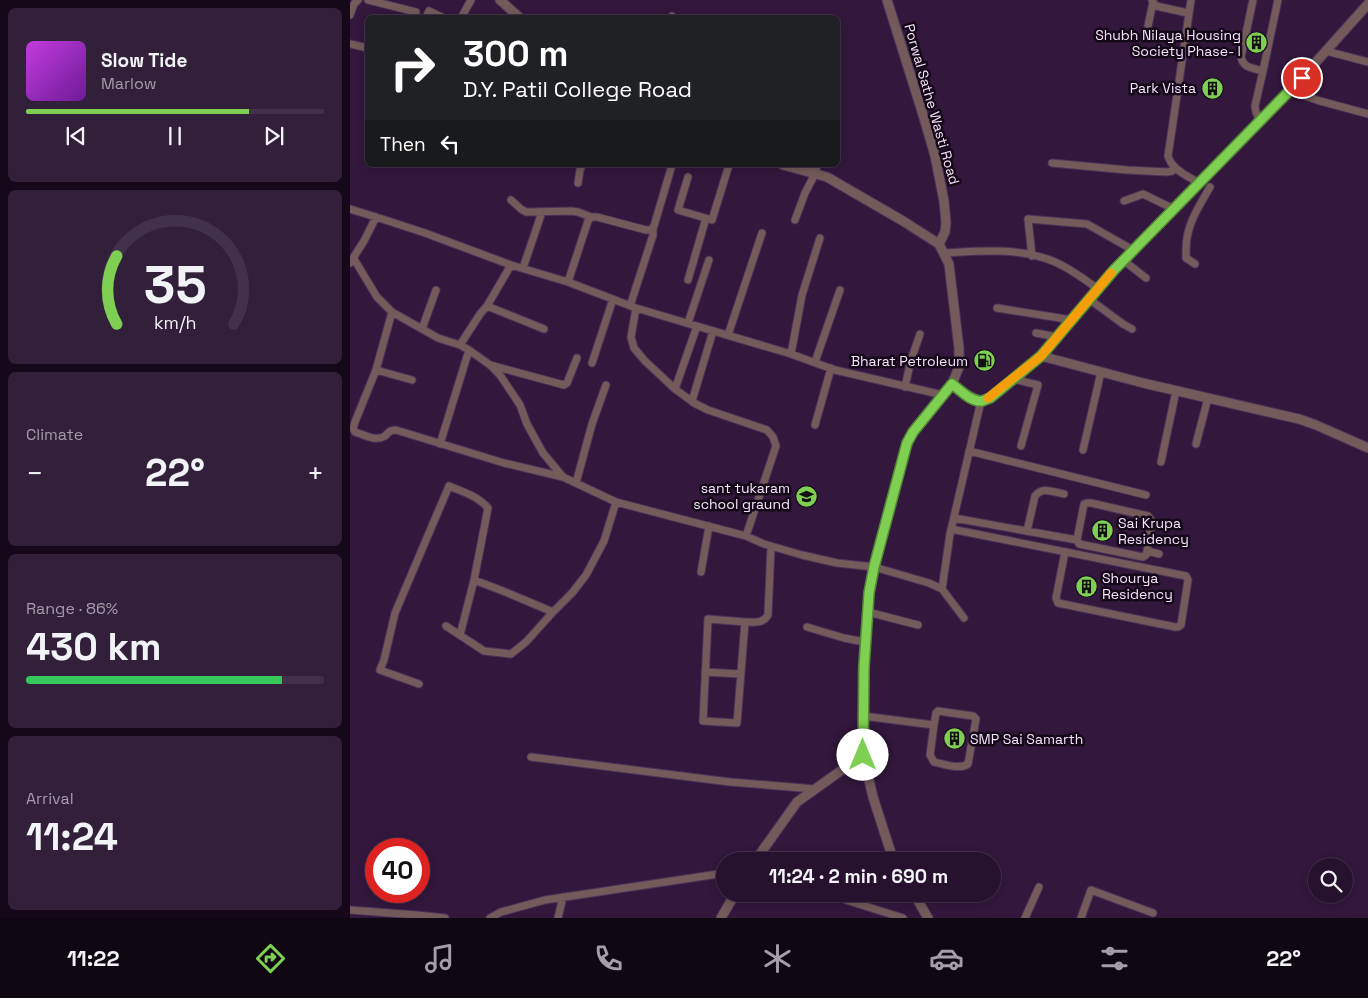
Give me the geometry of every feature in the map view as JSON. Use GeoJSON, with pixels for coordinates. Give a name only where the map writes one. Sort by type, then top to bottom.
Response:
{"type":"FeatureCollection","features":[{"type":"Feature","properties":{"kind":"street"},"geometry":{"type":"LineString","coordinates":[[350,15],[354,4],[358,0]]}},
{"type":"Feature","properties":{"kind":"street"},"geometry":{"type":"LineString","coordinates":[[368,0],[416,12]]}},
{"type":"Feature","properties":{"kind":"street"},"geometry":{"type":"LineString","coordinates":[[463,15],[471,0]]}},
{"type":"Feature","properties":{"kind":"street"},"geometry":{"type":"LineString","coordinates":[[500,0],[514,15]]}},
{"type":"Feature","properties":{"kind":"street","name":"Porwal Sathe Wasti Road"},"geometry":{"type":"LineString","coordinates":[[887,0],[935,156],[944,201],[946,223],[945,232],[939,244]]}},
{"type":"Feature","properties":{"kind":"street"},"geometry":{"type":"LineString","coordinates":[[1190,0],[1168,156],[1174,168],[1199,183]]}},
{"type":"Feature","properties":{"kind":"street"},"geometry":{"type":"LineString","coordinates":[[1253,0],[1241,57],[1242,63],[1245,65],[1263,70]]}},
{"type":"Feature","properties":{"kind":"street"},"geometry":{"type":"LineString","coordinates":[[1260,122],[1255,106],[1278,0]]}},
{"type":"Feature","properties":{"kind":"street"},"geometry":{"type":"LineString","coordinates":[[1152,1],[1156,6],[1188,12]]}},
{"type":"Feature","properties":{"kind":"street"},"geometry":{"type":"LineString","coordinates":[[1148,26],[1152,1]]}},
{"type":"Feature","properties":{"kind":"street"},"geometry":{"type":"LineString","coordinates":[[952,384],[974,400],[981,401],[990,398],[1041,356],[1133,250],[1290,91],[1368,4]]}},
{"type":"Feature","properties":{"kind":"street"},"geometry":{"type":"LineString","coordinates":[[350,44],[365,47]]}},
{"type":"Feature","properties":{"kind":"street"},"geometry":{"type":"LineString","coordinates":[[1326,51],[1368,62]]}},
{"type":"Feature","properties":{"kind":"street"},"geometry":{"type":"LineString","coordinates":[[1290,91],[1368,114]]}},
{"type":"Feature","properties":{"kind":"street"},"geometry":{"type":"LineString","coordinates":[[1052,163],[1167,172],[1172,171],[1174,168]]}},
{"type":"Feature","properties":{"kind":"street"},"geometry":{"type":"LineString","coordinates":[[578,183],[581,167]]}},
{"type":"Feature","properties":{"kind":"street"},"geometry":{"type":"LineString","coordinates":[[671,167],[653,228],[653,235],[633,307],[631,336],[634,348],[645,361],[675,389],[692,401],[708,410],[767,430],[773,436],[776,446],[746,536]]}},
{"type":"Feature","properties":{"kind":"street"},"geometry":{"type":"LineString","coordinates":[[688,177],[678,210],[712,220],[728,167]]}},
{"type":"Feature","properties":{"kind":"street"},"geometry":{"type":"LineString","coordinates":[[800,167],[816,169],[939,244],[949,264],[960,348],[959,367],[952,384],[913,432],[907,443],[874,567],[869,593],[864,667],[863,755],[873,797],[891,852]]}},
{"type":"Feature","properties":{"kind":"street"},"geometry":{"type":"LineString","coordinates":[[795,220],[816,169]]}},
{"type":"Feature","properties":{"kind":"street"},"geometry":{"type":"LineString","coordinates":[[1195,264],[1186,258],[1187,239],[1197,211],[1210,187]]}},
{"type":"Feature","properties":{"kind":"street"},"geometry":{"type":"LineString","coordinates":[[1124,201],[1142,194],[1174,209]]}},
{"type":"Feature","properties":{"kind":"street"},"geometry":{"type":"LineString","coordinates":[[511,200],[526,212],[571,211],[646,230],[653,228]]}},
{"type":"Feature","properties":{"kind":"street"},"geometry":{"type":"LineString","coordinates":[[350,210],[376,217],[512,265],[568,282],[633,307],[851,374],[943,395]]}},
{"type":"Feature","properties":{"kind":"street"},"geometry":{"type":"LineString","coordinates":[[523,268],[542,212]]}},
{"type":"Feature","properties":{"kind":"street"},"geometry":{"type":"LineString","coordinates":[[376,217],[352,261],[377,297],[392,312],[438,338],[460,345],[490,365],[500,375],[520,405],[527,424],[543,453],[563,477]]}},
{"type":"Feature","properties":{"kind":"street"},"geometry":{"type":"LineString","coordinates":[[568,282],[591,217]]}},
{"type":"Feature","properties":{"kind":"street"},"geometry":{"type":"LineString","coordinates":[[688,280],[706,218]]}},
{"type":"Feature","properties":{"kind":"street"},"geometry":{"type":"LineString","coordinates":[[1032,256],[1028,219],[1087,224],[1133,250]]}},
{"type":"Feature","properties":{"kind":"street"},"geometry":{"type":"LineString","coordinates":[[728,335],[762,233]]}},
{"type":"Feature","properties":{"kind":"street"},"geometry":{"type":"LineString","coordinates":[[791,354],[802,295],[820,238]]}},
{"type":"Feature","properties":{"kind":"street"},"geometry":{"type":"LineString","coordinates":[[944,254],[987,250],[1006,251],[1032,256],[1055,262],[1076,273],[1098,289]]}},
{"type":"Feature","properties":{"kind":"street"},"geometry":{"type":"LineString","coordinates":[[688,323],[709,260]]}},
{"type":"Feature","properties":{"kind":"street"},"geometry":{"type":"LineString","coordinates":[[1124,260],[1146,278]]}},
{"type":"Feature","properties":{"kind":"street"},"geometry":{"type":"LineString","coordinates":[[460,345],[512,265]]}},
{"type":"Feature","properties":{"kind":"street"},"geometry":{"type":"LineString","coordinates":[[422,329],[436,290]]}},
{"type":"Feature","properties":{"kind":"street"},"geometry":{"type":"LineString","coordinates":[[815,362],[840,290]]}},
{"type":"Feature","properties":{"kind":"street"},"geometry":{"type":"LineString","coordinates":[[592,363],[613,299]]}},
{"type":"Feature","properties":{"kind":"street"},"geometry":{"type":"LineString","coordinates":[[1089,299],[1132,329]]}},
{"type":"Feature","properties":{"kind":"street"},"geometry":{"type":"LineString","coordinates":[[487,306],[544,329]]}},
{"type":"Feature","properties":{"kind":"street"},"geometry":{"type":"LineString","coordinates":[[997,308],[1072,320]]}},
{"type":"Feature","properties":{"kind":"street"},"geometry":{"type":"LineString","coordinates":[[392,312],[376,370],[352,428],[355,432],[379,439],[390,430],[396,430],[440,444],[563,477],[616,502],[746,536],[802,555],[837,563],[874,567],[929,583],[942,588],[964,618]]}},
{"type":"Feature","properties":{"kind":"street"},"geometry":{"type":"LineString","coordinates":[[675,389],[697,326]]}},
{"type":"Feature","properties":{"kind":"street"},"geometry":{"type":"LineString","coordinates":[[692,401],[713,331]]}},
{"type":"Feature","properties":{"kind":"street"},"geometry":{"type":"LineString","coordinates":[[1036,333],[1057,336]]}},
{"type":"Feature","properties":{"kind":"street"},"geometry":{"type":"LineString","coordinates":[[905,387],[911,360],[920,334]]}},
{"type":"Feature","properties":{"kind":"street"},"geometry":{"type":"LineString","coordinates":[[440,444],[469,350]]}},
{"type":"Feature","properties":{"kind":"street"},"geometry":{"type":"LineString","coordinates":[[1041,356],[1176,391],[1299,419],[1368,448]]}},
{"type":"Feature","properties":{"kind":"street"},"geometry":{"type":"LineString","coordinates":[[490,365],[564,385],[567,383],[577,358]]}},
{"type":"Feature","properties":{"kind":"street"},"geometry":{"type":"LineString","coordinates":[[815,425],[831,368]]}},
{"type":"Feature","properties":{"kind":"street"},"geometry":{"type":"LineString","coordinates":[[376,370],[412,380]]}},
{"type":"Feature","properties":{"kind":"street"},"geometry":{"type":"LineString","coordinates":[[1082,450],[1101,372]]}},
{"type":"Feature","properties":{"kind":"street"},"geometry":{"type":"LineString","coordinates":[[1013,379],[1038,385],[1022,446]]}},
{"type":"Feature","properties":{"kind":"street"},"geometry":{"type":"LineString","coordinates":[[576,483],[592,424],[606,385]]}},
{"type":"Feature","properties":{"kind":"street"},"geometry":{"type":"LineString","coordinates":[[1161,462],[1176,391]]}},
{"type":"Feature","properties":{"kind":"street"},"geometry":{"type":"LineString","coordinates":[[1196,444],[1208,398]]}},
{"type":"Feature","properties":{"kind":"street"},"geometry":{"type":"LineString","coordinates":[[942,588],[951,529],[981,401]]}},
{"type":"Feature","properties":{"kind":"street"},"geometry":{"type":"LineString","coordinates":[[969,451],[1146,495]]}},
{"type":"Feature","properties":{"kind":"street"},"geometry":{"type":"LineString","coordinates":[[419,684],[380,670],[395,613],[449,486],[473,496],[483,502],[488,508],[474,580],[460,635]]}},
{"type":"Feature","properties":{"kind":"street"},"geometry":{"type":"LineString","coordinates":[[1027,531],[1035,496],[1038,492],[1042,490],[1064,494]]}},
{"type":"Feature","properties":{"kind":"street"},"geometry":{"type":"LineString","coordinates":[[446,626],[484,651],[511,654],[526,642],[572,593],[586,575],[604,541],[616,502]]}},
{"type":"Feature","properties":{"kind":"street"},"geometry":{"type":"LineString","coordinates":[[954,518],[1077,540],[1083,546],[1143,557],[1146,555],[1152,521],[1148,516],[1087,502],[1084,504],[1077,540]]}},
{"type":"Feature","properties":{"kind":"street"},"geometry":{"type":"LineString","coordinates":[[701,572],[709,526]]}},
{"type":"Feature","properties":{"kind":"street"},"geometry":{"type":"LineString","coordinates":[[951,529],[1186,576],[1188,577],[1188,583],[1181,625],[1175,627],[1058,603],[1056,598],[1065,552]]}},
{"type":"Feature","properties":{"kind":"street"},"geometry":{"type":"LineString","coordinates":[[744,622],[737,723],[702,722],[708,619],[744,622],[762,622],[766,620],[768,615],[771,546]]}},
{"type":"Feature","properties":{"kind":"street"},"geometry":{"type":"LineString","coordinates":[[1147,551],[1159,554]]}},
{"type":"Feature","properties":{"kind":"street"},"geometry":{"type":"LineString","coordinates":[[474,580],[553,612]]}},
{"type":"Feature","properties":{"kind":"street"},"geometry":{"type":"LineString","coordinates":[[868,612],[918,625]]}},
{"type":"Feature","properties":{"kind":"street"},"geometry":{"type":"LineString","coordinates":[[807,626],[844,638],[865,642]]}},
{"type":"Feature","properties":{"kind":"street"},"geometry":{"type":"LineString","coordinates":[[705,672],[741,674]]}},
{"type":"Feature","properties":{"kind":"street"},"geometry":{"type":"LineString","coordinates":[[938,711],[969,714],[976,719],[968,764],[966,766],[960,767],[934,762],[930,755],[934,725],[938,711]]}},
{"type":"Feature","properties":{"kind":"street"},"geometry":{"type":"LineString","coordinates":[[863,716],[934,725]]}},
{"type":"Feature","properties":{"kind":"street"},"geometry":{"type":"LineString","coordinates":[[762,852],[798,802],[863,755]]}},
{"type":"Feature","properties":{"kind":"street"},"geometry":{"type":"LineString","coordinates":[[531,757],[730,782],[816,789]]}},
{"type":"Feature","properties":{"kind":"street"},"geometry":{"type":"LineString","coordinates":[[490,918],[495,914],[545,900],[716,875]]}},
{"type":"Feature","properties":{"kind":"street"},"geometry":{"type":"LineString","coordinates":[[1025,918],[1039,887]]}},
{"type":"Feature","properties":{"kind":"street"},"geometry":{"type":"LineString","coordinates":[[1081,918],[1091,890],[1153,913]]}},
{"type":"Feature","properties":{"kind":"street"},"geometry":{"type":"LineString","coordinates":[[558,918],[563,897]]}},
{"type":"Feature","properties":{"kind":"street"},"geometry":{"type":"LineString","coordinates":[[721,918],[730,902]]}},
{"type":"Feature","properties":{"kind":"street"},"geometry":{"type":"LineString","coordinates":[[852,902],[903,918]]}},
{"type":"Feature","properties":{"kind":"street"},"geometry":{"type":"LineString","coordinates":[[919,902],[928,918]]}},
{"type":"Feature","properties":{"kind":"street"},"geometry":{"type":"LineString","coordinates":[[510,918],[512,909]]}},
{"type":"Feature","properties":{"kind":"street"},"geometry":{"type":"LineString","coordinates":[[350,910],[445,918]]}},
{"type":"Feature","properties":{"kind":"slow traffic"},"geometry":{"type":"LineString","coordinates":[[988,398],[1041,356],[1111,273]]}},
{"type":"Feature","properties":{"kind":"place","name":"Shubh Nilaya Housing Society Phase- I"},"geometry":{"type":"Point","coordinates":[1257,43]}},
{"type":"Feature","properties":{"kind":"place","name":"Park Vista"},"geometry":{"type":"Point","coordinates":[1212,88]}},
{"type":"Feature","properties":{"kind":"place","name":"Bharat Petroleum"},"geometry":{"type":"Point","coordinates":[984,361]}},
{"type":"Feature","properties":{"kind":"place","name":"sant tukaram school graund"},"geometry":{"type":"Point","coordinates":[806,496]}},
{"type":"Feature","properties":{"kind":"place","name":"Sai Krupa Residency"},"geometry":{"type":"Point","coordinates":[1102,531]}},
{"type":"Feature","properties":{"kind":"place","name":"Shourya Residency"},"geometry":{"type":"Point","coordinates":[1086,586]}},
{"type":"Feature","properties":{"kind":"place","name":"SMP Sai Samarth"},"geometry":{"type":"Point","coordinates":[954,739]}},
{"type":"Feature","properties":{"kind":"route"},"geometry":{"type":"LineString","coordinates":[[863,755],[864,667],[869,593],[885,523],[907,443],[913,432],[952,384],[974,400],[981,401],[990,398],[1041,356],[1114,270],[1302,78]]}}]}
